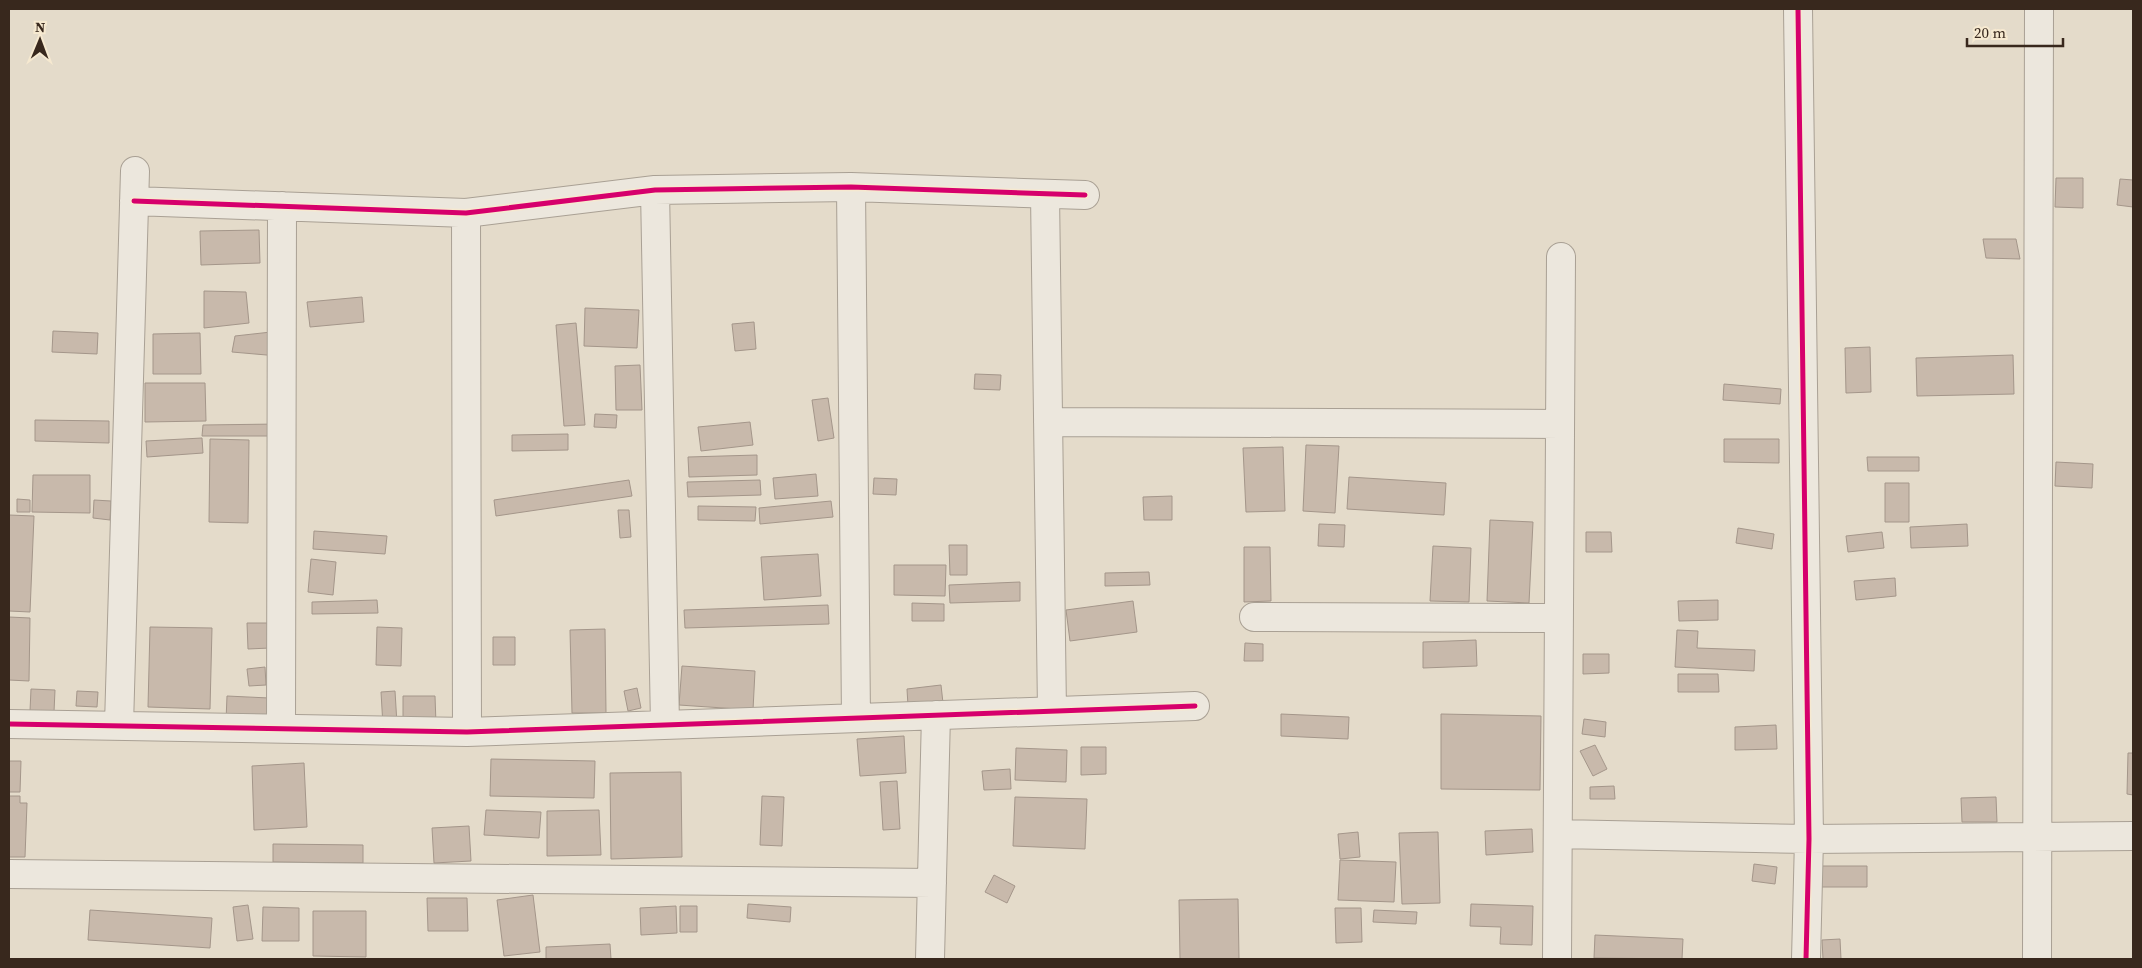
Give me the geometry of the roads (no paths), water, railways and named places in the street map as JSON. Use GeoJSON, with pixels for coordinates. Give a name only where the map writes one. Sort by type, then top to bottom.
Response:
{"type":"FeatureCollection","features":[{"type":"Feature","properties":{"kind":"street"},"geometry":{"type":"LineString","coordinates":[[1798,9],[1809,839],[1806,959]]}},
{"type":"Feature","properties":{"kind":"street"},"geometry":{"type":"LineString","coordinates":[[2037,959],[2039,9]]}},
{"type":"Feature","properties":{"kind":"street"},"geometry":{"type":"LineString","coordinates":[[119,725],[135,171]]}},
{"type":"Feature","properties":{"kind":"street"},"geometry":{"type":"LineString","coordinates":[[134,201],[466,213],[655,190],[851,186],[1085,195]]}},
{"type":"Feature","properties":{"kind":"street"},"geometry":{"type":"LineString","coordinates":[[851,186],[856,718]]}},
{"type":"Feature","properties":{"kind":"street"},"geometry":{"type":"LineString","coordinates":[[655,190],[665,725]]}},
{"type":"Feature","properties":{"kind":"street"},"geometry":{"type":"LineString","coordinates":[[1044,194],[1052,711]]}},
{"type":"Feature","properties":{"kind":"street"},"geometry":{"type":"LineString","coordinates":[[281,728],[282,206]]}},
{"type":"Feature","properties":{"kind":"street"},"geometry":{"type":"LineString","coordinates":[[466,213],[467,732]]}},
{"type":"Feature","properties":{"kind":"street"},"geometry":{"type":"LineString","coordinates":[[1558,959],[1561,257]]}},
{"type":"Feature","properties":{"kind":"street"},"geometry":{"type":"LineString","coordinates":[[1048,422],[1560,424]]}},
{"type":"Feature","properties":{"kind":"street"},"geometry":{"type":"LineString","coordinates":[[1254,617],[1559,618]]}},
{"type":"Feature","properties":{"kind":"street"},"geometry":{"type":"LineString","coordinates":[[9,724],[467,732],[1194,706]]}},
{"type":"Feature","properties":{"kind":"street"},"geometry":{"type":"LineString","coordinates":[[930,959],[936,715]]}},
{"type":"Feature","properties":{"kind":"street"},"geometry":{"type":"LineString","coordinates":[[1558,834],[1809,839],[2133,836]]}},
{"type":"Feature","properties":{"kind":"street"},"geometry":{"type":"LineString","coordinates":[[9,874],[932,883]]}}]}
